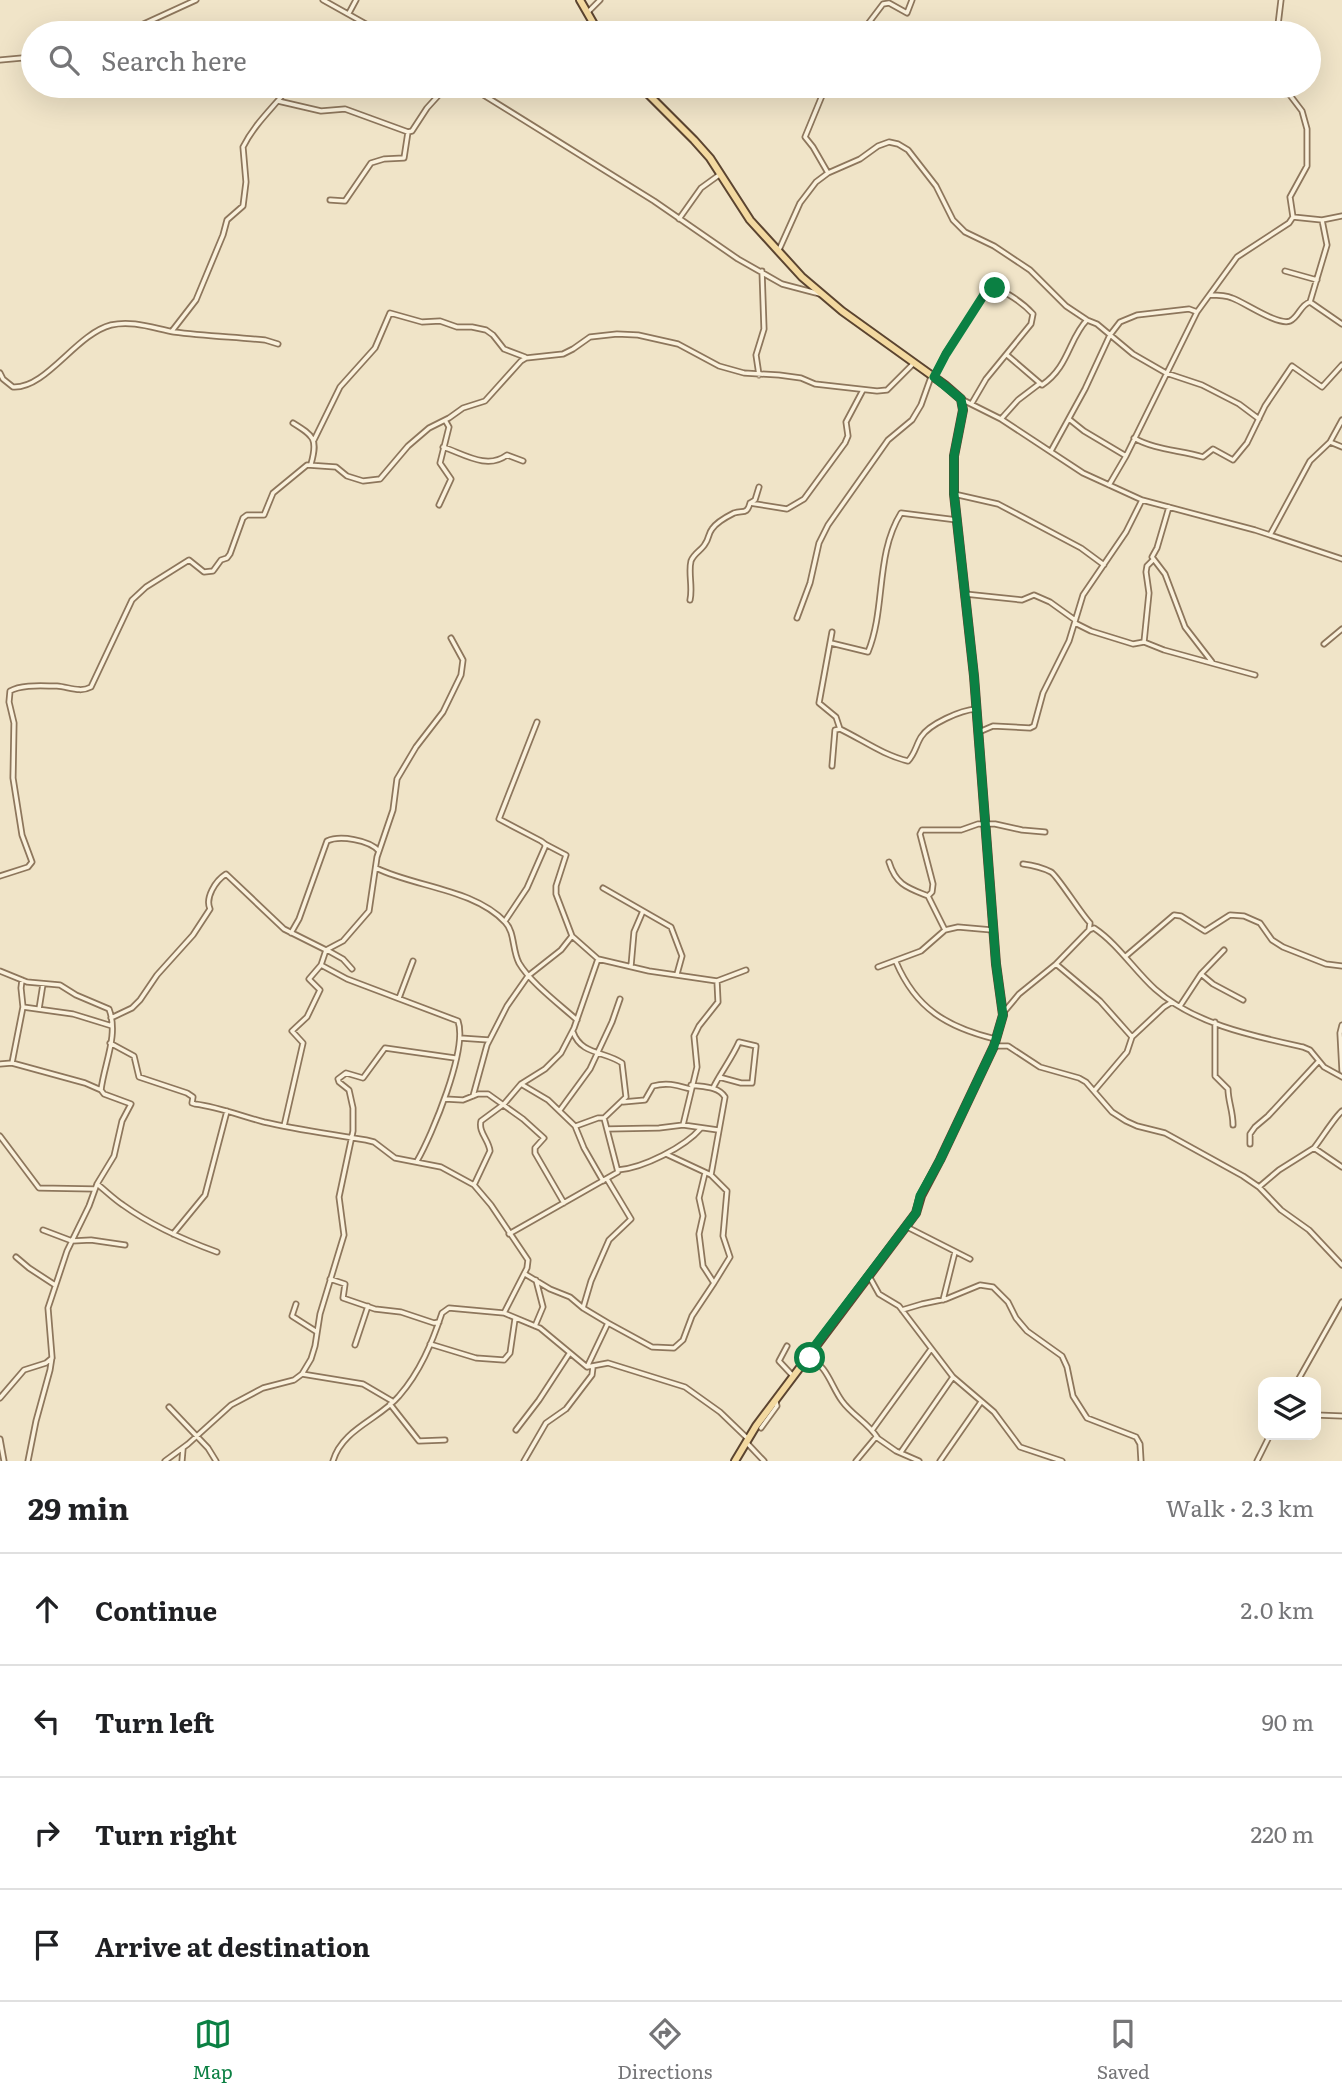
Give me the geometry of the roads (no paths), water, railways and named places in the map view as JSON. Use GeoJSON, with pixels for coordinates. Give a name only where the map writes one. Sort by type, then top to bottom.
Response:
{"type":"FeatureCollection","features":[{"type":"Feature","properties":{"kind":"main road"},"geometry":{"type":"LineString","coordinates":[[580,0],[593,21]]}},
{"type":"Feature","properties":{"kind":"main road"},"geometry":{"type":"LineString","coordinates":[[652,98],[694,140],[744,212],[778,252],[822,294],[961,399],[963,410],[954,456],[954,494],[1003,1015],[995,1043],[940,1160],[920,1196],[916,1213],[804,1360],[735,1461]]}},
{"type":"Feature","properties":{"kind":"street"},"geometry":{"type":"LineString","coordinates":[[151,21],[197,0]]}},
{"type":"Feature","properties":{"kind":"street"},"geometry":{"type":"LineString","coordinates":[[323,0],[362,21]]}},
{"type":"Feature","properties":{"kind":"street"},"geometry":{"type":"LineString","coordinates":[[349,13],[356,0]]}},
{"type":"Feature","properties":{"kind":"street"},"geometry":{"type":"LineString","coordinates":[[588,12],[600,0]]}},
{"type":"Feature","properties":{"kind":"street"},"geometry":{"type":"LineString","coordinates":[[870,21],[883,4],[889,4],[907,13],[912,0]]}},
{"type":"Feature","properties":{"kind":"street"},"geometry":{"type":"LineString","coordinates":[[1278,21],[1280,0]]}},
{"type":"Feature","properties":{"kind":"street"},"geometry":{"type":"LineString","coordinates":[[0,60],[21,58]]}},
{"type":"Feature","properties":{"kind":"street"},"geometry":{"type":"LineString","coordinates":[[172,331],[197,300],[227,220],[243,206],[246,182],[243,148],[245,143],[257,124],[281,98]]}},
{"type":"Feature","properties":{"kind":"street"},"geometry":{"type":"LineString","coordinates":[[278,102],[321,111],[345,109],[408,132],[412,131],[436,98]]}},
{"type":"Feature","properties":{"kind":"street"},"geometry":{"type":"LineString","coordinates":[[489,98],[540,128],[738,259],[782,284],[822,294]]}},
{"type":"Feature","properties":{"kind":"street"},"geometry":{"type":"LineString","coordinates":[[821,98],[804,137],[828,173]]}},
{"type":"Feature","properties":{"kind":"street"},"geometry":{"type":"LineString","coordinates":[[1292,98],[1302,111],[1307,129],[1307,166],[1290,197],[1293,217]]}},
{"type":"Feature","properties":{"kind":"street"},"geometry":{"type":"LineString","coordinates":[[330,200],[345,201],[371,163],[404,158],[408,132]]}},
{"type":"Feature","properties":{"kind":"street"},"geometry":{"type":"LineString","coordinates":[[778,252],[808,190],[828,173],[860,159],[883,143],[893,142],[904,147],[940,191],[957,226],[1030,270],[1059,299],[1087,320],[1097,324],[1133,354],[1166,373],[1202,385],[1239,404],[1259,419]]}},
{"type":"Feature","properties":{"kind":"street"},"geometry":{"type":"LineString","coordinates":[[679,219],[701,188],[720,174]]}},
{"type":"Feature","properties":{"kind":"street"},"geometry":{"type":"LineString","coordinates":[[1293,217],[1322,220],[1342,216]]}},
{"type":"Feature","properties":{"kind":"street"},"geometry":{"type":"LineString","coordinates":[[1109,485],[1197,312],[1237,257],[1282,228],[1293,217]]}},
{"type":"Feature","properties":{"kind":"street"},"geometry":{"type":"LineString","coordinates":[[1210,295],[1236,299],[1250,308],[1286,322],[1292,321],[1305,304],[1310,302],[1317,280],[1327,245],[1322,220]]}},
{"type":"Feature","properties":{"kind":"street"},"geometry":{"type":"LineString","coordinates":[[758,375],[756,355],[764,329],[762,271]]}},
{"type":"Feature","properties":{"kind":"street"},"geometry":{"type":"LineString","coordinates":[[1285,271],[1317,280]]}},
{"type":"Feature","properties":{"kind":"street"},"geometry":{"type":"LineString","coordinates":[[797,618],[828,525],[888,440],[912,420],[933,376],[990,287],[1006,294],[1033,314],[1031,324],[986,379],[972,403]]}},
{"type":"Feature","properties":{"kind":"street"},"geometry":{"type":"LineString","coordinates":[[1310,302],[1342,324]]}},
{"type":"Feature","properties":{"kind":"street"},"geometry":{"type":"LineString","coordinates":[[1051,452],[1110,335],[1120,322],[1137,315],[1189,309],[1197,312]]}},
{"type":"Feature","properties":{"kind":"street"},"geometry":{"type":"LineString","coordinates":[[314,440],[340,387],[375,348],[390,313],[422,323],[440,321],[457,327],[485,330],[493,335],[504,349],[526,358]]}},
{"type":"Feature","properties":{"kind":"street"},"geometry":{"type":"LineString","coordinates":[[1000,419],[1018,400],[1039,384],[1045,383],[1071,349],[1087,320]]}},
{"type":"Feature","properties":{"kind":"street"},"geometry":{"type":"LineString","coordinates":[[0,373],[1,382],[16,387],[30,384],[67,356],[82,340],[107,327],[128,323],[172,331],[265,340],[278,344]]}},
{"type":"Feature","properties":{"kind":"street"},"geometry":{"type":"LineString","coordinates":[[0,876],[28,867],[32,862],[22,835],[13,778],[14,723],[9,702],[10,691],[26,687],[56,686],[84,691],[91,687],[123,615],[139,593],[188,560],[204,572],[213,571],[221,560],[229,556],[239,525],[245,516],[264,515],[274,493],[307,465],[336,467],[347,476],[363,481],[380,479],[408,446],[431,426],[446,420],[463,408],[485,401],[518,363],[526,358],[563,354],[590,337],[638,335],[678,344],[719,366],[758,375],[790,376],[815,384],[863,390],[887,390],[914,363]]}},
{"type":"Feature","properties":{"kind":"street"},"geometry":{"type":"LineString","coordinates":[[1007,355],[1039,384]]}},
{"type":"Feature","properties":{"kind":"street"},"geometry":{"type":"LineString","coordinates":[[1134,438],[1149,446],[1166,447],[1188,455],[1203,457],[1213,449],[1233,460],[1247,443],[1265,406],[1292,366],[1324,387],[1342,365]]}},
{"type":"Feature","properties":{"kind":"street"},"geometry":{"type":"LineString","coordinates":[[750,503],[787,509],[804,499],[845,443],[848,436],[846,422],[863,390]]}},
{"type":"Feature","properties":{"kind":"street"},"geometry":{"type":"LineString","coordinates":[[961,399],[1000,419],[1083,473],[1142,500],[1270,535],[1342,559]]}},
{"type":"Feature","properties":{"kind":"street"},"geometry":{"type":"LineString","coordinates":[[1069,419],[1126,456]]}},
{"type":"Feature","properties":{"kind":"street"},"geometry":{"type":"LineString","coordinates":[[439,505],[451,479],[440,463],[449,427],[446,420]]}},
{"type":"Feature","properties":{"kind":"street"},"geometry":{"type":"LineString","coordinates":[[1270,535],[1310,461],[1330,442],[1342,420]]}},
{"type":"Feature","properties":{"kind":"street"},"geometry":{"type":"LineString","coordinates":[[293,423],[310,434],[314,440],[311,464]]}},
{"type":"Feature","properties":{"kind":"street"},"geometry":{"type":"LineString","coordinates":[[1330,442],[1342,447]]}},
{"type":"Feature","properties":{"kind":"street"},"geometry":{"type":"LineString","coordinates":[[443,447],[486,463],[498,461],[507,455],[523,461]]}},
{"type":"Feature","properties":{"kind":"street"},"geometry":{"type":"LineString","coordinates":[[690,600],[691,561],[718,523],[735,513],[748,510],[750,503],[755,500],[758,487]]}},
{"type":"Feature","properties":{"kind":"street"},"geometry":{"type":"LineString","coordinates":[[954,494],[998,504],[1082,548],[1104,565]]}},
{"type":"Feature","properties":{"kind":"street"},"geometry":{"type":"LineString","coordinates":[[978,733],[992,726],[1034,726],[1043,693],[1069,641],[1083,595],[1126,532],[1142,500]]}},
{"type":"Feature","properties":{"kind":"street"},"geometry":{"type":"LineString","coordinates":[[1144,642],[1149,593],[1147,566],[1153,560],[1169,508]]}},
{"type":"Feature","properties":{"kind":"street"},"geometry":{"type":"LineString","coordinates":[[830,643],[844,648],[857,648],[865,653],[868,650],[874,631],[886,553],[901,513],[957,520]]}},
{"type":"Feature","properties":{"kind":"street"},"geometry":{"type":"LineString","coordinates":[[1153,560],[1165,575],[1185,627],[1212,663]]}},
{"type":"Feature","properties":{"kind":"street"},"geometry":{"type":"LineString","coordinates":[[965,594],[1022,600],[1034,595],[1050,602],[1091,631],[1133,644],[1144,642],[1255,676]]}},
{"type":"Feature","properties":{"kind":"street"},"geometry":{"type":"LineString","coordinates":[[1324,644],[1342,629]]}},
{"type":"Feature","properties":{"kind":"street"},"geometry":{"type":"LineString","coordinates":[[832,632],[819,703],[836,717],[840,729]]}},
{"type":"Feature","properties":{"kind":"street"},"geometry":{"type":"LineString","coordinates":[[284,1126],[303,1043],[292,1031],[307,1017],[320,992],[319,987],[309,979],[321,965],[327,950],[343,941],[369,911],[379,850],[393,810],[397,779],[416,747],[443,712],[461,675],[463,660],[451,638]]}},
{"type":"Feature","properties":{"kind":"street"},"geometry":{"type":"LineString","coordinates":[[832,766],[835,730],[840,729],[887,754],[908,761],[914,755],[925,732],[954,715],[968,709],[976,709]]}},
{"type":"Feature","properties":{"kind":"street"},"geometry":{"type":"LineString","coordinates":[[537,722],[499,819],[566,855],[555,888],[572,936],[598,959],[631,966],[717,981],[746,970]]}},
{"type":"Feature","properties":{"kind":"street"},"geometry":{"type":"LineString","coordinates":[[928,896],[932,892],[933,884],[920,831],[961,830],[978,824],[995,824],[1045,832]]}},
{"type":"Feature","properties":{"kind":"street"},"geometry":{"type":"LineString","coordinates":[[291,933],[299,919],[327,841],[339,839],[367,843],[379,850]]}},
{"type":"Feature","properties":{"kind":"street"},"geometry":{"type":"LineString","coordinates":[[505,921],[527,888],[545,844]]}},
{"type":"Feature","properties":{"kind":"street"},"geometry":{"type":"LineString","coordinates":[[889,862],[897,880],[928,896],[945,930]]}},
{"type":"Feature","properties":{"kind":"street"},"geometry":{"type":"LineString","coordinates":[[1003,1015],[1019,994],[1056,964],[1089,930],[1090,923],[1053,874],[1023,864]]}},
{"type":"Feature","properties":{"kind":"street"},"geometry":{"type":"LineString","coordinates":[[376,868],[471,899],[505,921],[511,932],[515,955],[528,976],[577,1021]]}},
{"type":"Feature","properties":{"kind":"street"},"geometry":{"type":"LineString","coordinates":[[111,1017],[138,1003],[166,964],[193,935],[210,909],[209,897],[220,877],[226,874],[279,924],[291,933],[339,956],[352,969]]}},
{"type":"Feature","properties":{"kind":"street"},"geometry":{"type":"LineString","coordinates":[[603,888],[673,930],[682,956],[677,974]]}},
{"type":"Feature","properties":{"kind":"street"},"geometry":{"type":"LineString","coordinates":[[631,966],[634,932],[643,911]]}},
{"type":"Feature","properties":{"kind":"street"},"geometry":{"type":"LineString","coordinates":[[1126,957],[1174,915],[1181,916],[1205,931],[1234,915],[1260,923],[1272,940],[1283,947],[1326,964],[1342,966]]}},
{"type":"Feature","properties":{"kind":"street"},"geometry":{"type":"LineString","coordinates":[[878,967],[921,951],[945,930],[958,927],[994,930]]}},
{"type":"Feature","properties":{"kind":"street"},"geometry":{"type":"LineString","coordinates":[[1089,930],[1096,929],[1153,987],[1193,1014],[1248,1035],[1303,1047],[1310,1050],[1318,1062],[1342,1074],[1342,1025]]}},
{"type":"Feature","properties":{"kind":"street"},"geometry":{"type":"LineString","coordinates":[[473,1096],[489,1040],[507,1006],[528,976],[561,950],[572,936]]}},
{"type":"Feature","properties":{"kind":"street"},"geometry":{"type":"LineString","coordinates":[[1180,1006],[1201,974],[1224,950]]}},
{"type":"Feature","properties":{"kind":"street"},"geometry":{"type":"LineString","coordinates":[[474,1185],[489,1151],[489,1145],[480,1129],[481,1121],[504,1104],[521,1084],[554,1060],[573,1032],[598,959]]}},
{"type":"Feature","properties":{"kind":"street"},"geometry":{"type":"LineString","coordinates":[[399,998],[413,961]]}},
{"type":"Feature","properties":{"kind":"street"},"geometry":{"type":"LineString","coordinates":[[896,962],[909,988],[926,1008],[969,1032],[1008,1046],[1040,1067],[1079,1078],[1112,1112],[1126,1121],[1182,1141],[1259,1187],[1281,1210],[1309,1230],[1342,1265]]}},
{"type":"Feature","properties":{"kind":"street"},"geometry":{"type":"LineString","coordinates":[[1056,964],[1100,1001],[1132,1037]]}},
{"type":"Feature","properties":{"kind":"street"},"geometry":{"type":"LineString","coordinates":[[321,965],[347,979],[454,1018],[460,1025],[445,1099],[417,1161]]}},
{"type":"Feature","properties":{"kind":"street"},"geometry":{"type":"LineString","coordinates":[[0,971],[22,980],[60,985],[108,1009],[112,1026],[101,1090]]}},
{"type":"Feature","properties":{"kind":"street"},"geometry":{"type":"LineString","coordinates":[[1201,974],[1213,984],[1243,1000]]}},
{"type":"Feature","properties":{"kind":"street"},"geometry":{"type":"LineString","coordinates":[[12,1063],[23,1007],[22,980]]}},
{"type":"Feature","properties":{"kind":"street"},"geometry":{"type":"LineString","coordinates":[[683,1125],[697,1067],[694,1036],[718,1002],[717,981]]}},
{"type":"Feature","properties":{"kind":"street"},"geometry":{"type":"LineString","coordinates":[[39,1009],[43,984]]}},
{"type":"Feature","properties":{"kind":"street"},"geometry":{"type":"LineString","coordinates":[[560,1110],[585,1078],[620,999]]}},
{"type":"Feature","properties":{"kind":"street"},"geometry":{"type":"LineString","coordinates":[[1094,1091],[1127,1052],[1132,1037],[1173,1002]]}},
{"type":"Feature","properties":{"kind":"street"},"geometry":{"type":"LineString","coordinates":[[23,1007],[73,1014],[112,1026]]}},
{"type":"Feature","properties":{"kind":"street"},"geometry":{"type":"LineString","coordinates":[[1215,1021],[1215,1076],[1228,1089],[1227,1101],[1231,1105],[1233,1125]]}},
{"type":"Feature","properties":{"kind":"street"},"geometry":{"type":"LineString","coordinates":[[573,1032],[578,1043],[596,1055],[614,1058],[622,1063],[626,1095],[604,1118],[575,1126]]}},
{"type":"Feature","properties":{"kind":"street"},"geometry":{"type":"LineString","coordinates":[[459,1038],[489,1040]]}},
{"type":"Feature","properties":{"kind":"street"},"geometry":{"type":"LineString","coordinates":[[713,1088],[719,1077],[739,1042],[756,1046],[758,1050],[752,1083],[719,1077]]}},
{"type":"Feature","properties":{"kind":"street"},"geometry":{"type":"LineString","coordinates":[[110,1043],[134,1056],[139,1077],[187,1093],[193,1097],[192,1103],[284,1126],[374,1142],[399,1159],[441,1167],[474,1185],[526,1256],[528,1264],[504,1313]]}},
{"type":"Feature","properties":{"kind":"street"},"geometry":{"type":"LineString","coordinates":[[165,1461],[183,1449],[239,1400],[263,1388],[287,1383],[302,1374],[313,1353],[329,1279],[344,1235],[339,1197],[351,1137],[352,1103],[348,1088],[338,1080],[340,1076],[346,1073],[363,1078],[385,1048],[455,1058]]}},
{"type":"Feature","properties":{"kind":"street"},"geometry":{"type":"LineString","coordinates":[[1250,1144],[1250,1134],[1255,1127],[1318,1062]]}},
{"type":"Feature","properties":{"kind":"street"},"geometry":{"type":"LineString","coordinates":[[0,1064],[12,1063],[85,1083],[104,1094],[131,1104],[122,1121],[114,1156],[96,1187],[55,1285],[48,1314],[52,1357],[28,1461]]}},
{"type":"Feature","properties":{"kind":"street"},"geometry":{"type":"LineString","coordinates":[[621,1102],[645,1100],[653,1086],[664,1083],[713,1088],[722,1093],[725,1097],[711,1175]]}},
{"type":"Feature","properties":{"kind":"street"},"geometry":{"type":"LineString","coordinates":[[521,1084],[548,1100],[575,1126],[584,1148],[631,1216],[631,1220],[609,1240],[591,1281],[583,1308]]}},
{"type":"Feature","properties":{"kind":"street"},"geometry":{"type":"LineString","coordinates":[[445,1099],[463,1100],[478,1094],[488,1094],[543,1136],[543,1141],[535,1148],[535,1153],[564,1203]]}},
{"type":"Feature","properties":{"kind":"street"},"geometry":{"type":"LineString","coordinates":[[173,1234],[205,1195],[227,1111]]}},
{"type":"Feature","properties":{"kind":"street"},"geometry":{"type":"LineString","coordinates":[[1259,1187],[1279,1170],[1314,1148],[1342,1111]]}},
{"type":"Feature","properties":{"kind":"street"},"geometry":{"type":"LineString","coordinates":[[604,1118],[618,1170]]}},
{"type":"Feature","properties":{"kind":"street"},"geometry":{"type":"LineString","coordinates":[[607,1129],[683,1125],[718,1130]]}},
{"type":"Feature","properties":{"kind":"street"},"geometry":{"type":"LineString","coordinates":[[509,1234],[618,1170],[666,1154],[696,1135],[701,1128]]}},
{"type":"Feature","properties":{"kind":"street"},"geometry":{"type":"LineString","coordinates":[[0,1136],[39,1188],[96,1187],[123,1206],[173,1234],[217,1252]]}},
{"type":"Feature","properties":{"kind":"street"},"geometry":{"type":"LineString","coordinates":[[1314,1148],[1342,1167]]}},
{"type":"Feature","properties":{"kind":"street"},"geometry":{"type":"LineString","coordinates":[[525,1273],[652,1347],[674,1348],[683,1340],[692,1316],[730,1259],[730,1254],[723,1236],[727,1191],[711,1175],[666,1154]]}},
{"type":"Feature","properties":{"kind":"street"},"geometry":{"type":"LineString","coordinates":[[705,1172],[699,1198],[703,1216],[699,1234],[703,1266],[714,1283]]}},
{"type":"Feature","properties":{"kind":"street"},"geometry":{"type":"LineString","coordinates":[[907,1227],[970,1259]]}},
{"type":"Feature","properties":{"kind":"street"},"geometry":{"type":"LineString","coordinates":[[43,1230],[72,1241],[91,1240],[125,1245]]}},
{"type":"Feature","properties":{"kind":"street"},"geometry":{"type":"LineString","coordinates":[[943,1300],[955,1252]]}},
{"type":"Feature","properties":{"kind":"street"},"geometry":{"type":"LineString","coordinates":[[16,1257],[55,1285]]}},
{"type":"Feature","properties":{"kind":"street"},"geometry":{"type":"LineString","coordinates":[[869,1276],[879,1294],[902,1310],[953,1377],[994,1412],[1020,1447],[1062,1461]]}},
{"type":"Feature","properties":{"kind":"street"},"geometry":{"type":"LineString","coordinates":[[329,1279],[345,1284],[343,1298],[375,1310],[401,1312],[434,1323],[439,1322]]}},
{"type":"Feature","properties":{"kind":"street"},"geometry":{"type":"LineString","coordinates":[[534,1279],[540,1290],[543,1307],[535,1326]]}},
{"type":"Feature","properties":{"kind":"street"},"geometry":{"type":"LineString","coordinates":[[902,1310],[943,1300],[980,1284],[993,1287],[1008,1302],[1027,1331],[1062,1356],[1073,1395],[1087,1418],[1136,1437],[1140,1444],[1141,1461]]}},
{"type":"Feature","properties":{"kind":"street"},"geometry":{"type":"LineString","coordinates":[[1300,1377],[1342,1302]]}},
{"type":"Feature","properties":{"kind":"street"},"geometry":{"type":"LineString","coordinates":[[296,1304],[292,1316],[317,1332]]}},
{"type":"Feature","properties":{"kind":"street"},"geometry":{"type":"LineString","coordinates":[[355,1345],[368,1306]]}},
{"type":"Feature","properties":{"kind":"street"},"geometry":{"type":"LineString","coordinates":[[333,1461],[337,1451],[349,1437],[396,1400],[416,1375],[446,1308],[504,1313],[545,1330],[569,1354],[587,1367],[608,1363],[685,1387],[720,1412],[764,1461]]}},
{"type":"Feature","properties":{"kind":"street"},"geometry":{"type":"LineString","coordinates":[[430,1344],[476,1358],[498,1361],[506,1359],[513,1341],[515,1319]]}},
{"type":"Feature","properties":{"kind":"street"},"geometry":{"type":"LineString","coordinates":[[587,1367],[608,1323]]}},
{"type":"Feature","properties":{"kind":"street"},"geometry":{"type":"LineString","coordinates":[[788,1346],[779,1361],[793,1376]]}},
{"type":"Feature","properties":{"kind":"street"},"geometry":{"type":"LineString","coordinates":[[873,1430],[931,1349]]}},
{"type":"Feature","properties":{"kind":"street"},"geometry":{"type":"LineString","coordinates":[[516,1430],[569,1354]]}},
{"type":"Feature","properties":{"kind":"street"},"geometry":{"type":"LineString","coordinates":[[0,1398],[24,1370],[46,1363],[52,1357]]}},
{"type":"Feature","properties":{"kind":"street"},"geometry":{"type":"LineString","coordinates":[[804,1360],[812,1358],[821,1366],[844,1404],[873,1430],[877,1437],[919,1461]]}},
{"type":"Feature","properties":{"kind":"street"},"geometry":{"type":"LineString","coordinates":[[524,1461],[545,1423],[566,1409],[590,1378],[593,1367]]}},
{"type":"Feature","properties":{"kind":"street"},"geometry":{"type":"LineString","coordinates":[[302,1374],[363,1384],[391,1402],[419,1441],[445,1440]]}},
{"type":"Feature","properties":{"kind":"street"},"geometry":{"type":"LineString","coordinates":[[901,1452],[953,1377]]}},
{"type":"Feature","properties":{"kind":"street"},"geometry":{"type":"LineString","coordinates":[[761,1428],[777,1406],[775,1400]]}},
{"type":"Feature","properties":{"kind":"street"},"geometry":{"type":"LineString","coordinates":[[940,1461],[981,1402]]}},
{"type":"Feature","properties":{"kind":"street"},"geometry":{"type":"LineString","coordinates":[[169,1406],[208,1448],[216,1461]]}},
{"type":"Feature","properties":{"kind":"street"},"geometry":{"type":"LineString","coordinates":[[1321,1415],[1342,1416]]}},
{"type":"Feature","properties":{"kind":"street"},"geometry":{"type":"LineString","coordinates":[[747,1441],[755,1433]]}},
{"type":"Feature","properties":{"kind":"street"},"geometry":{"type":"LineString","coordinates":[[856,1461],[877,1437]]}},
{"type":"Feature","properties":{"kind":"street"},"geometry":{"type":"LineString","coordinates":[[0,1439],[4,1461]]}},
{"type":"Feature","properties":{"kind":"street"},"geometry":{"type":"LineString","coordinates":[[1256,1461],[1267,1440]]}},
{"type":"Feature","properties":{"kind":"street"},"geometry":{"type":"LineString","coordinates":[[182,1461],[183,1449]]}}]}
